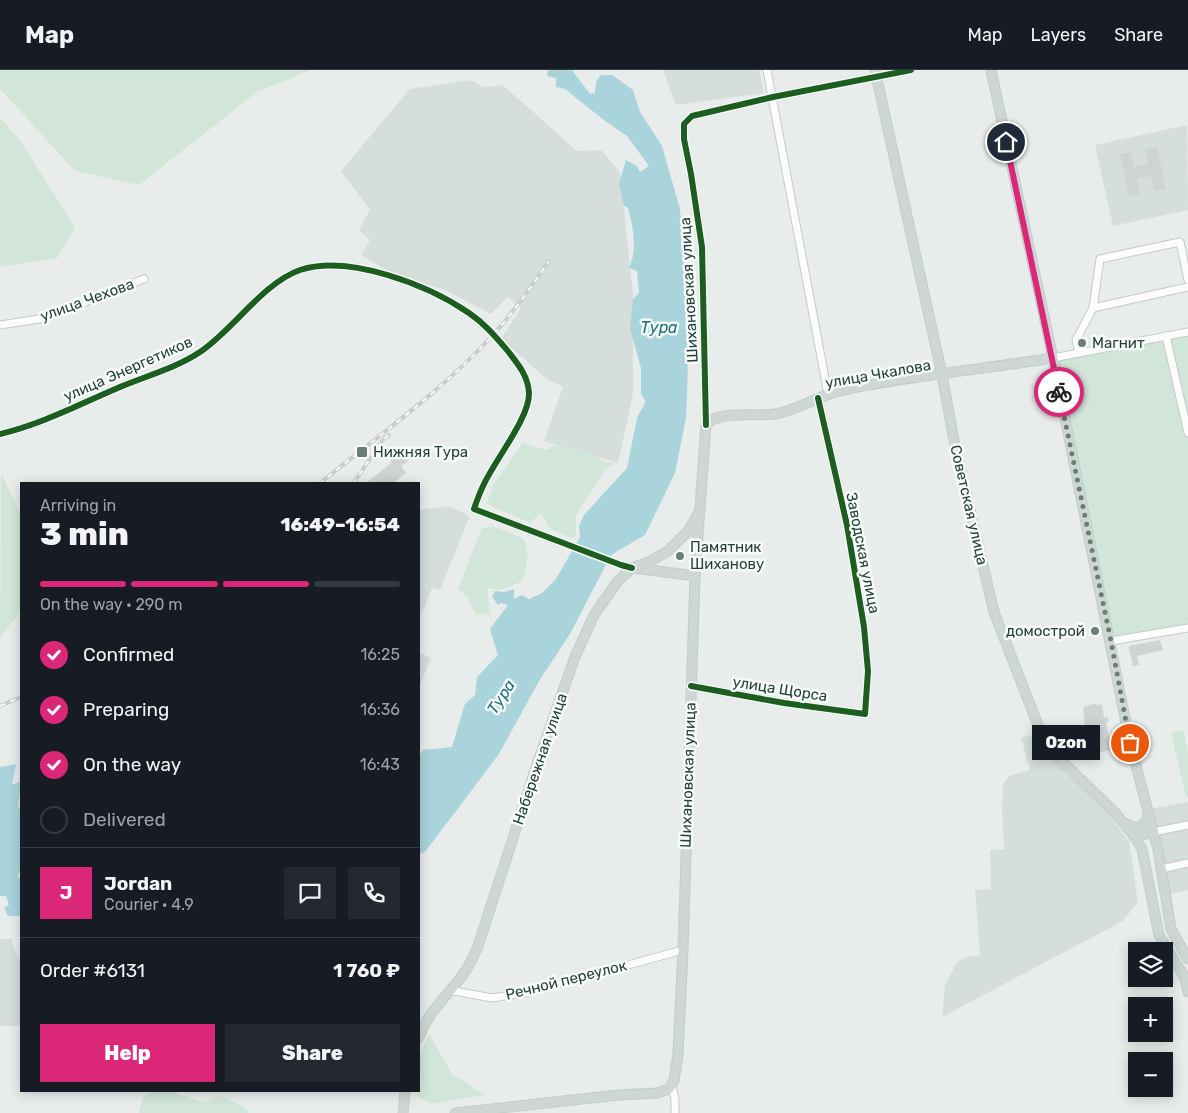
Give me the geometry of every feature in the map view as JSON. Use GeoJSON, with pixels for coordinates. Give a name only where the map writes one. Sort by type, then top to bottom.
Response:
{"type":"FeatureCollection","features":[{"type":"Feature","properties":{"kind":"main road"},"geometry":{"type":"LineString","coordinates":[[991,70],[1053,358],[1130,743],[1149,814],[1172,930],[1188,959]]}},
{"type":"Feature","properties":{"kind":"main road","name":"Советская улица"},"geometry":{"type":"LineString","coordinates":[[876,74],[942,375],[955,446],[994,612],[1034,719],[1043,738],[1057,756],[1123,822],[1142,849],[1159,935],[1185,974],[1188,991]]}},
{"type":"Feature","properties":{"kind":"main road","name":"улица Чкалова"},"geometry":{"type":"LineString","coordinates":[[706,426],[711,420],[720,416],[755,416],[783,412],[828,394],[908,378],[942,375],[1053,358]]}},
{"type":"Feature","properties":{"kind":"main road","name":"Шихановская улица"},"geometry":{"type":"LineString","coordinates":[[672,1086],[678,1064],[695,576],[706,426]]}},
{"type":"Feature","properties":{"kind":"main road","name":"Набережная улица"},"geometry":{"type":"LineString","coordinates":[[420,1034],[424,1023],[434,1008],[468,968],[478,946],[537,764],[584,634],[594,615],[606,597],[632,568],[649,562],[674,546],[689,530],[700,510]]}},
{"type":"Feature","properties":{"kind":"main road"},"geometry":{"type":"LineString","coordinates":[[632,568],[695,576]]}},
{"type":"Feature","properties":{"kind":"main road"},"geometry":{"type":"LineString","coordinates":[[1123,822],[1136,828],[1143,826],[1149,814]]}},
{"type":"Feature","properties":{"kind":"main road"},"geometry":{"type":"LineString","coordinates":[[1135,837],[1153,832]]}},
{"type":"Feature","properties":{"kind":"main road"},"geometry":{"type":"LineString","coordinates":[[1147,872],[1161,869]]}},
{"type":"Feature","properties":{"kind":"main road"},"geometry":{"type":"LineString","coordinates":[[1159,935],[1164,931],[1172,930]]}},
{"type":"Feature","properties":{"kind":"main road"},"geometry":{"type":"LineString","coordinates":[[455,1113],[628,1094],[657,1093],[666,1091],[672,1086]]}},
{"type":"Feature","properties":{"kind":"main road"},"geometry":{"type":"LineString","coordinates":[[403,1113],[405,1092]]}},
{"type":"Feature","properties":{"kind":"street"},"geometry":{"type":"LineString","coordinates":[[767,70],[774,97],[828,394]]}},
{"type":"Feature","properties":{"kind":"street"},"geometry":{"type":"LineString","coordinates":[[774,97],[876,74],[911,70]]}},
{"type":"Feature","properties":{"kind":"street","name":"Шихановская улица"},"geometry":{"type":"LineString","coordinates":[[706,426],[702,247],[684,139],[684,124],[692,116],[774,97]]}},
{"type":"Feature","properties":{"kind":"street"},"geometry":{"type":"LineString","coordinates":[[1079,353],[1076,340],[1093,308],[1100,258],[1180,242],[1188,280]]}},
{"type":"Feature","properties":{"kind":"street","name":"улица Энергетиков"},"geometry":{"type":"LineString","coordinates":[[0,434],[32,426],[200,352],[274,286],[294,273],[314,267],[356,268],[402,280],[455,304],[494,334],[520,366],[527,380],[529,400],[522,419],[484,483],[474,509],[632,568]]}},
{"type":"Feature","properties":{"kind":"street","name":"улица Чехова"},"geometry":{"type":"LineString","coordinates":[[0,325],[45,318],[144,279]]}},
{"type":"Feature","properties":{"kind":"street"},"geometry":{"type":"LineString","coordinates":[[1093,308],[1188,286]]}},
{"type":"Feature","properties":{"kind":"street","name":"улица Чкалова"},"geometry":{"type":"LineString","coordinates":[[1053,358],[1188,332]]}},
{"type":"Feature","properties":{"kind":"street"},"geometry":{"type":"LineString","coordinates":[[1166,336],[1188,433]]}},
{"type":"Feature","properties":{"kind":"street","name":"Заводская улица"},"geometry":{"type":"LineString","coordinates":[[818,398],[846,525],[864,627],[868,671],[865,714]]}},
{"type":"Feature","properties":{"kind":"street"},"geometry":{"type":"LineString","coordinates":[[1111,641],[1188,628]]}},
{"type":"Feature","properties":{"kind":"street","name":"улица Щорса"},"geometry":{"type":"LineString","coordinates":[[691,686],[784,704],[865,714]]}},
{"type":"Feature","properties":{"kind":"street"},"geometry":{"type":"LineString","coordinates":[[1153,832],[1188,825]]}},
{"type":"Feature","properties":{"kind":"street"},"geometry":{"type":"LineString","coordinates":[[1161,869],[1188,863]]}},
{"type":"Feature","properties":{"kind":"street","name":"Речной переулок"},"geometry":{"type":"LineString","coordinates":[[449,990],[492,998],[525,993],[683,950]]}},
{"type":"Feature","properties":{"kind":"street"},"geometry":{"type":"LineString","coordinates":[[672,1086],[675,1099],[675,1113]]}},
{"type":"Feature","properties":{"kind":"shaded area"},"geometry":{"type":"Polygon","coordinates":[[[663,70],[759,70],[764,93],[676,105],[663,70]]]}},
{"type":"Feature","properties":{"kind":"shaded area"},"geometry":{"type":"Polygon","coordinates":[[[470,80],[484,87],[503,85],[577,151],[601,150],[620,172],[633,294],[633,394],[618,463],[544,441],[563,387],[547,379],[501,339],[521,308],[508,297],[491,314],[445,290],[391,273],[361,255],[370,240],[359,230],[370,210],[341,171],[410,89],[470,80]]]}},
{"type":"Feature","properties":{"kind":"shaded area"},"geometry":{"type":"Polygon","coordinates":[[[1187,125],[1188,210],[1113,226],[1095,145],[1187,125]]]}},
{"type":"Feature","properties":{"kind":"shaded area"},"geometry":{"type":"Polygon","coordinates":[[[449,506],[466,514],[469,518],[440,590],[432,588],[420,618],[420,510],[449,506]]]}},
{"type":"Feature","properties":{"kind":"shaded area"},"geometry":{"type":"Polygon","coordinates":[[[420,652],[431,658],[420,686],[420,652]]]}},
{"type":"Feature","properties":{"kind":"shaded area"},"geometry":{"type":"Polygon","coordinates":[[[1037,734],[1103,807],[1129,841],[1138,902],[1123,921],[942,1017],[945,985],[957,962],[965,957],[980,955],[975,890],[991,889],[990,850],[1004,849],[1003,784],[1009,776],[1030,770],[1021,738],[1037,734]]]}},
{"type":"Feature","properties":{"kind":"shaded area"},"geometry":{"type":"Polygon","coordinates":[[[1188,802],[1188,890],[1168,894],[1150,809],[1188,802]]]}},
{"type":"Feature","properties":{"kind":"shaded area"},"geometry":{"type":"Polygon","coordinates":[[[0,939],[12,939],[14,949],[20,958],[20,1026],[0,1026],[0,939]]]}},
{"type":"Feature","properties":{"kind":"green space"},"geometry":{"type":"Polygon","coordinates":[[[0,70],[311,70],[257,92],[139,185],[75,171],[0,89],[0,70]]]}},
{"type":"Feature","properties":{"kind":"green space"},"geometry":{"type":"Polygon","coordinates":[[[0,118],[19,139],[75,227],[57,258],[0,267],[0,118]]]}},
{"type":"Feature","properties":{"kind":"green space"},"geometry":{"type":"Polygon","coordinates":[[[1188,332],[1188,628],[1111,641],[1053,358],[1188,332]]]}},
{"type":"Feature","properties":{"kind":"green space"},"geometry":{"type":"Polygon","coordinates":[[[523,443],[547,450],[556,444],[587,452],[605,462],[616,462],[604,471],[576,516],[576,536],[571,538],[549,528],[541,513],[530,523],[487,504],[493,485],[523,443]]]}},
{"type":"Feature","properties":{"kind":"green space"},"geometry":{"type":"Polygon","coordinates":[[[1,473],[20,512],[20,611],[0,638],[1,473]]]}},
{"type":"Feature","properties":{"kind":"green space"},"geometry":{"type":"Polygon","coordinates":[[[493,526],[524,539],[528,556],[523,581],[501,590],[487,588],[490,614],[475,613],[468,598],[458,589],[482,528],[493,526]]]}},
{"type":"Feature","properties":{"kind":"green space"},"geometry":{"type":"Polygon","coordinates":[[[1183,730],[1188,752],[1188,797],[1186,797],[1171,733],[1183,730]]]}},
{"type":"Feature","properties":{"kind":"green space"},"geometry":{"type":"Polygon","coordinates":[[[429,1034],[452,1074],[485,1095],[431,1104],[423,1100],[415,1094],[420,1092],[422,1079],[420,1077],[420,1055],[429,1034]]]}},
{"type":"Feature","properties":{"kind":"green space"},"geometry":{"type":"Polygon","coordinates":[[[150,1092],[172,1092],[203,1102],[221,1096],[247,1109],[248,1113],[139,1113],[143,1097],[150,1092]]]}},
{"type":"Feature","properties":{"kind":"water","name":"Тура"},"geometry":{"type":"Polygon","coordinates":[[[548,70],[572,70],[590,94],[595,93],[596,82],[601,75],[612,75],[633,90],[640,112],[662,146],[680,209],[689,336],[686,418],[675,473],[645,535],[611,555],[570,634],[539,681],[499,754],[425,852],[420,854],[420,754],[423,750],[452,747],[465,704],[475,695],[477,677],[498,655],[490,629],[508,605],[501,603],[498,605],[492,597],[495,591],[504,592],[514,589],[514,599],[522,595],[529,599],[542,593],[556,579],[580,537],[579,526],[584,515],[627,468],[637,418],[646,401],[641,394],[641,368],[630,329],[633,299],[639,293],[637,271],[629,268],[634,246],[633,230],[628,208],[624,206],[619,184],[626,160],[637,166],[640,172],[649,166],[627,136],[565,89],[556,87],[556,78],[547,76],[548,70]]]}},
{"type":"Feature","properties":{"kind":"water"},"geometry":{"type":"Polygon","coordinates":[[[16,764],[12,785],[20,781],[18,809],[20,807],[20,872],[17,876],[20,878],[20,916],[8,916],[4,908],[9,905],[6,896],[0,896],[0,767],[16,764]]]}},
{"type":"Feature","properties":{"kind":"building"},"geometry":{"type":"Polygon","coordinates":[[[1157,147],[1166,189],[1154,191],[1151,176],[1137,179],[1140,195],[1129,197],[1120,154],[1131,152],[1134,167],[1148,164],[1145,149],[1157,147]]]}},
{"type":"Feature","properties":{"kind":"building"},"geometry":{"type":"Polygon","coordinates":[[[400,451],[408,461],[401,466],[406,473],[395,482],[367,482],[392,462],[390,460],[400,451]]]}},
{"type":"Feature","properties":{"kind":"building"},"geometry":{"type":"Polygon","coordinates":[[[1160,640],[1163,650],[1137,656],[1139,665],[1133,666],[1129,646],[1160,640]]]}},
{"type":"Feature","properties":{"kind":"building"},"geometry":{"type":"Polygon","coordinates":[[[1096,703],[1096,705],[1102,704],[1104,718],[1108,717],[1109,722],[1106,722],[1109,738],[1114,737],[1116,749],[1088,754],[1086,742],[1090,741],[1087,726],[1085,727],[1083,707],[1096,703]]]}},
{"type":"Feature","properties":{"kind":"railway"},"geometry":{"type":"LineString","coordinates":[[322,482],[431,394],[473,356],[508,317],[549,261]]}},
{"type":"Feature","properties":{"kind":"railway"},"geometry":{"type":"LineString","coordinates":[[354,482],[382,441],[389,435]]}},
{"type":"Feature","properties":{"kind":"railway"},"geometry":{"type":"LineString","coordinates":[[0,706],[20,697]]}},
{"type":"Feature","properties":{"kind":"cycle path"},"geometry":{"type":"LineString","coordinates":[[706,425],[702,247],[684,139],[684,124],[692,116],[773,97],[911,70]]}},
{"type":"Feature","properties":{"kind":"cycle path"},"geometry":{"type":"LineString","coordinates":[[0,434],[46,419],[191,358],[212,343],[273,285],[286,276],[300,270],[320,266],[364,269],[387,275],[432,292],[469,313],[498,340],[515,360],[527,381],[529,393],[524,414],[489,474],[474,509],[632,568]]}},
{"type":"Feature","properties":{"kind":"cycle path"},"geometry":{"type":"LineString","coordinates":[[691,686],[784,703],[865,714],[868,671],[864,627],[847,525],[818,398]]}},
{"type":"Feature","properties":{"kind":"way so far"},"geometry":{"type":"LineString","coordinates":[[1059,392],[1111,641],[1130,743]]}},
{"type":"Feature","properties":{"kind":"place","name":"Магнит"},"geometry":{"type":"Point","coordinates":[1082,343]}},
{"type":"Feature","properties":{"kind":"place","name":"Нижняя Тура"},"geometry":{"type":"Point","coordinates":[362,452]}},
{"type":"Feature","properties":{"kind":"place","name":"Памятник Шиханову"},"geometry":{"type":"Point","coordinates":[680,556]}},
{"type":"Feature","properties":{"kind":"place","name":"домострой"},"geometry":{"type":"Point","coordinates":[1095,631]}},
{"type":"Feature","properties":{"kind":"place","name":"Ozon"},"geometry":{"type":"Point","coordinates":[1130,743]}},
{"type":"Feature","properties":{"kind":"route"},"geometry":{"type":"LineString","coordinates":[[1006,142],[1059,392]]}}]}
